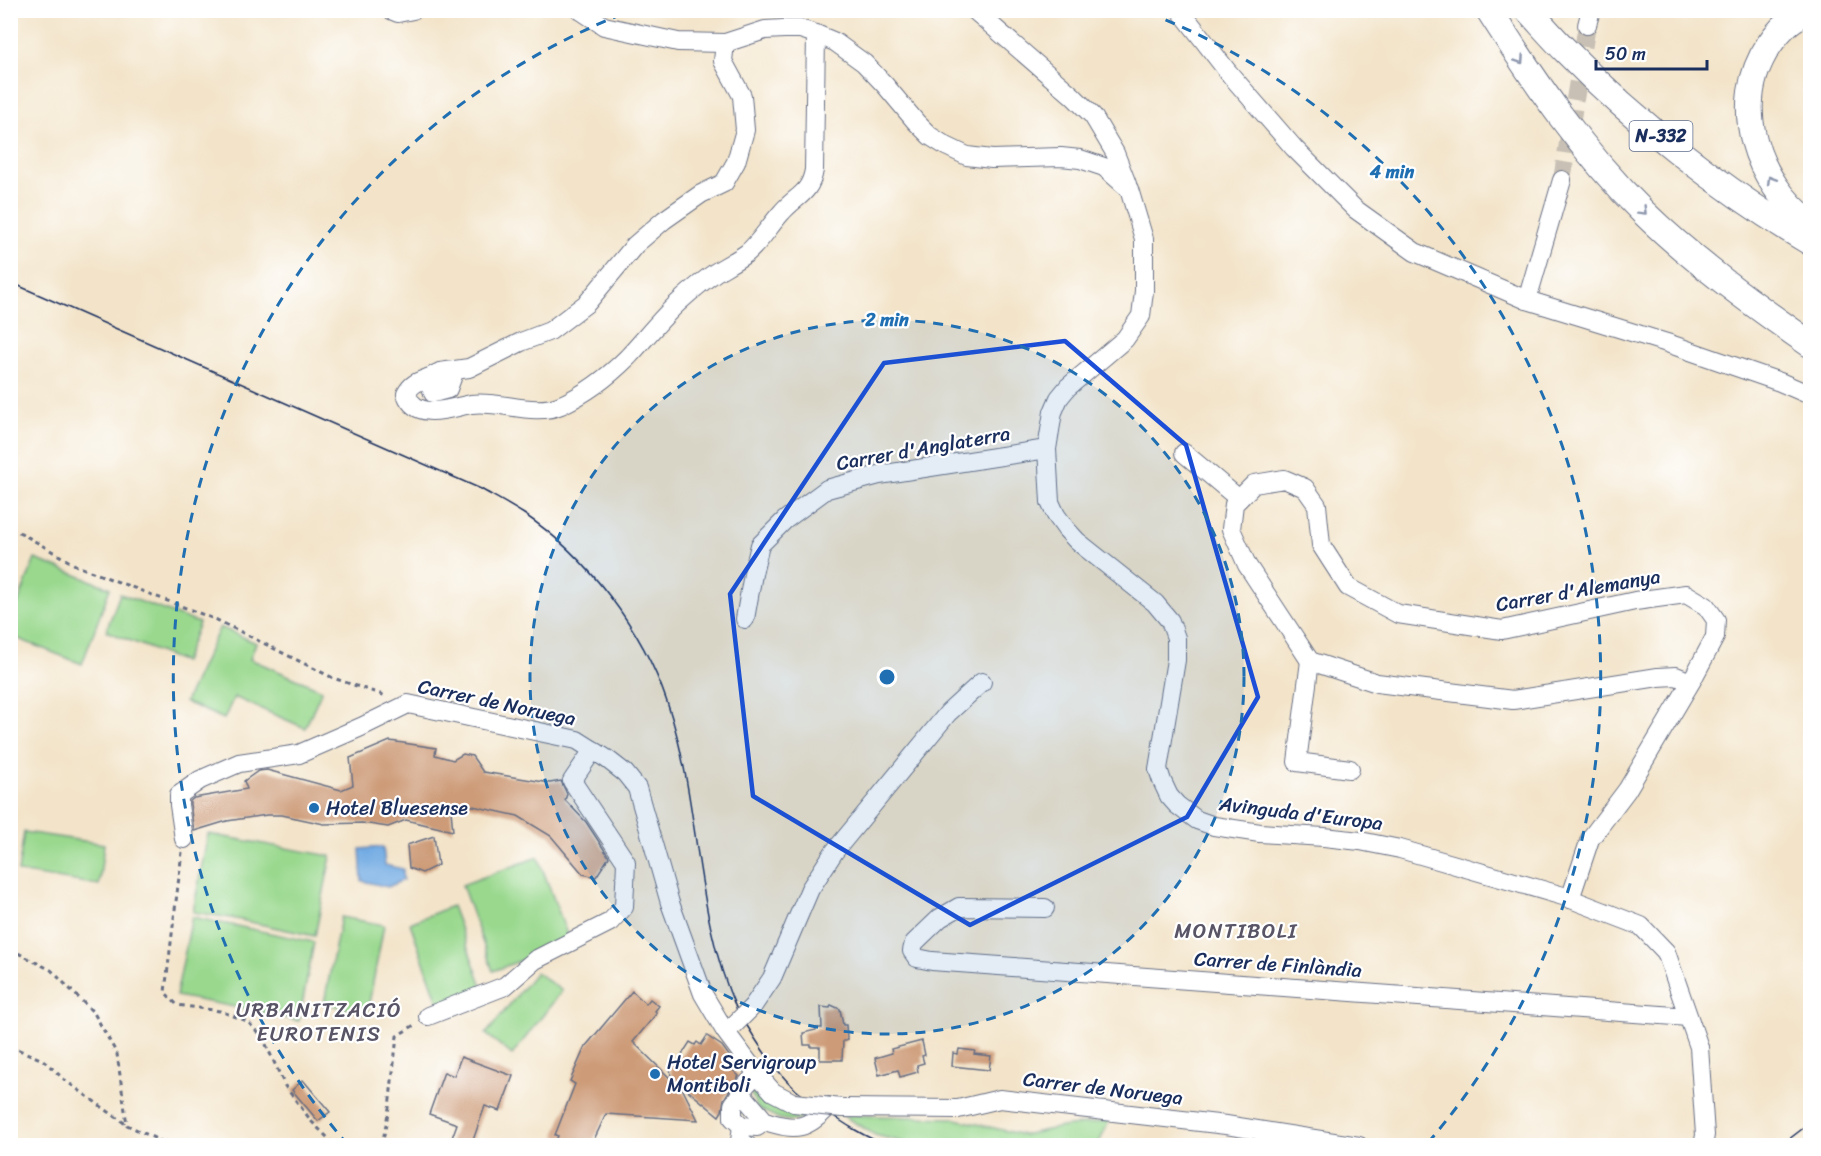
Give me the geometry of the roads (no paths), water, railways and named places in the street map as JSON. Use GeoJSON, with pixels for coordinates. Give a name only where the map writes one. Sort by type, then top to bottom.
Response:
{"type":"FeatureCollection","features":[{"type":"Feature","properties":{"kind":"highway"},"geometry":{"type":"LineString","coordinates":[[1488,10],[1571,131],[1643,212],[1722,279],[1810,344]]}},
{"type":"Feature","properties":{"kind":"highway","name":"N-332"},"geometry":{"type":"LineString","coordinates":[[1528,10],[1566,51],[1654,130],[1746,200],[1810,242]]}},
{"type":"Feature","properties":{"kind":"highway"},"geometry":{"type":"LineString","coordinates":[[1810,11],[1784,26],[1768,47],[1752,83],[1750,101],[1753,139],[1767,176],[1780,195],[1810,223]]}},
{"type":"Feature","properties":{"kind":"street"},"geometry":{"type":"LineString","coordinates":[[391,10],[398,13],[413,10]]}},
{"type":"Feature","properties":{"kind":"street"},"geometry":{"type":"LineString","coordinates":[[580,10],[604,26],[678,42],[725,43],[765,30],[800,29],[816,34],[850,51],[864,63],[916,122],[930,136],[946,146],[967,156],[992,159],[1061,157],[1080,159],[1104,167],[1129,189]]}},
{"type":"Feature","properties":{"kind":"street","name":"Avinguda d'Europa"},"geometry":{"type":"LineString","coordinates":[[974,10],[1093,116],[1115,153],[1144,239],[1144,291],[1141,316],[1125,339],[1068,387],[1059,398],[1053,412],[1047,450],[1050,502],[1066,529],[1077,541],[1155,603],[1170,621],[1176,638],[1176,660],[1158,769],[1161,781],[1169,795],[1197,820],[1214,826],[1235,831],[1360,841],[1400,849],[1570,899],[1641,926],[1666,952],[1699,1047],[1703,1146]]}},
{"type":"Feature","properties":{"kind":"street"},"geometry":{"type":"LineString","coordinates":[[1180,10],[1228,72],[1294,148],[1355,209],[1415,252],[1527,300],[1667,343],[1780,382],[1810,395]]}},
{"type":"Feature","properties":{"kind":"street"},"geometry":{"type":"LineString","coordinates":[[725,43],[723,61],[742,96],[745,130],[736,162],[724,183],[701,194],[664,220],[635,245],[587,303],[550,331],[521,342],[469,368],[440,372],[414,383],[406,394],[417,407],[427,411],[438,411],[486,403],[538,410],[561,405],[586,391],[611,372],[682,299],[758,243],[782,212],[808,189],[812,180],[816,34]]}},
{"type":"Feature","properties":{"kind":"street"},"geometry":{"type":"LineString","coordinates":[[1527,300],[1562,180]]}},
{"type":"Feature","properties":{"kind":"street","name":"Carrer d'Anglaterra"},"geometry":{"type":"LineString","coordinates":[[745,619],[760,545],[785,520],[827,489],[879,475],[1047,450]]}},
{"type":"Feature","properties":{"kind":"street"},"geometry":{"type":"LineString","coordinates":[[1184,453],[1239,499],[1234,504],[1231,529],[1247,565],[1310,661],[1377,682],[1513,700],[1658,677],[1676,676],[1691,682]]}},
{"type":"Feature","properties":{"kind":"street","name":"Carrer d'Alemanya"},"geometry":{"type":"LineString","coordinates":[[1239,499],[1254,484],[1264,482],[1284,479],[1305,488],[1317,505],[1321,545],[1348,587],[1398,614],[1502,630],[1635,601],[1686,594],[1706,606],[1716,620],[1715,637],[1627,790],[1590,839],[1570,899]]}},
{"type":"Feature","properties":{"kind":"street"},"geometry":{"type":"LineString","coordinates":[[1310,661],[1297,762],[1350,769]]}},
{"type":"Feature","properties":{"kind":"street"},"geometry":{"type":"LineString","coordinates":[[729,1028],[753,1006],[772,978],[810,889],[834,852],[948,713],[982,682]]}},
{"type":"Feature","properties":{"kind":"street","name":"Carrer de Noruega"},"geometry":{"type":"LineString","coordinates":[[184,839],[179,795],[200,780],[238,763],[299,754],[408,704],[577,740],[625,773],[637,788],[670,903],[703,994],[729,1028],[757,1074],[773,1092],[794,1103],[836,1107],[958,1109],[1000,1099],[1226,1125],[1359,1146]]}},
{"type":"Feature","properties":{"kind":"street"},"geometry":{"type":"LineString","coordinates":[[428,1016],[505,986],[536,960],[610,922],[624,907],[626,862],[572,781],[593,750]]}},
{"type":"Feature","properties":{"kind":"street","name":"Carrer de Finlàndia"},"geometry":{"type":"LineString","coordinates":[[1045,908],[959,908],[940,918],[914,943],[912,951],[917,958],[932,961],[1688,1017]]}},
{"type":"Feature","properties":{"kind":"street"},"geometry":{"type":"LineString","coordinates":[[757,1074],[732,1105],[734,1118],[742,1126],[757,1127],[765,1121]]}},
{"type":"Feature","properties":{"kind":"street"},"geometry":{"type":"LineString","coordinates":[[741,1093],[765,1121],[785,1128],[805,1127],[836,1107]]}},
{"type":"Feature","properties":{"kind":"street"},"geometry":{"type":"LineString","coordinates":[[742,1126],[740,1141],[748,1146]]}},
{"type":"Feature","properties":{"kind":"water"},"geometry":{"type":"Polygon","coordinates":[[[383,847],[385,865],[403,869],[403,880],[388,887],[362,881],[360,849],[383,847]]]}},
{"type":"Feature","properties":{"kind":"tunnel"},"geometry":{"type":"LineString","coordinates":[[1562,180],[1587,25]]}},
{"type":"Feature","properties":{"kind":"tram line"},"geometry":{"type":"LineString","coordinates":[[10,282],[481,489],[524,514],[570,551],[591,573],[628,622],[657,675],[667,702],[686,779],[712,935],[737,1010],[768,1058],[796,1090],[854,1129],[889,1146]]}},
{"type":"Feature","properties":{"kind":"tram line"},"geometry":{"type":"LineString","coordinates":[[1780,1146],[1810,1123]]}},
{"type":"Feature","properties":{"kind":"place","name":"Hotel Bluesense"},"geometry":{"type":"Point","coordinates":[314,808]}},
{"type":"Feature","properties":{"kind":"place","name":"Hotel Servigroup Montiboli"},"geometry":{"type":"Point","coordinates":[655,1074]}},
{"type":"Feature","properties":{"kind":"district","name":"MONTIBOLI"},"geometry":{"type":"Point","coordinates":[1236,931]}},
{"type":"Feature","properties":{"kind":"district","name":"URBANITZACIÓ EUROTENIS"},"geometry":{"type":"Point","coordinates":[319,1022]}}]}
